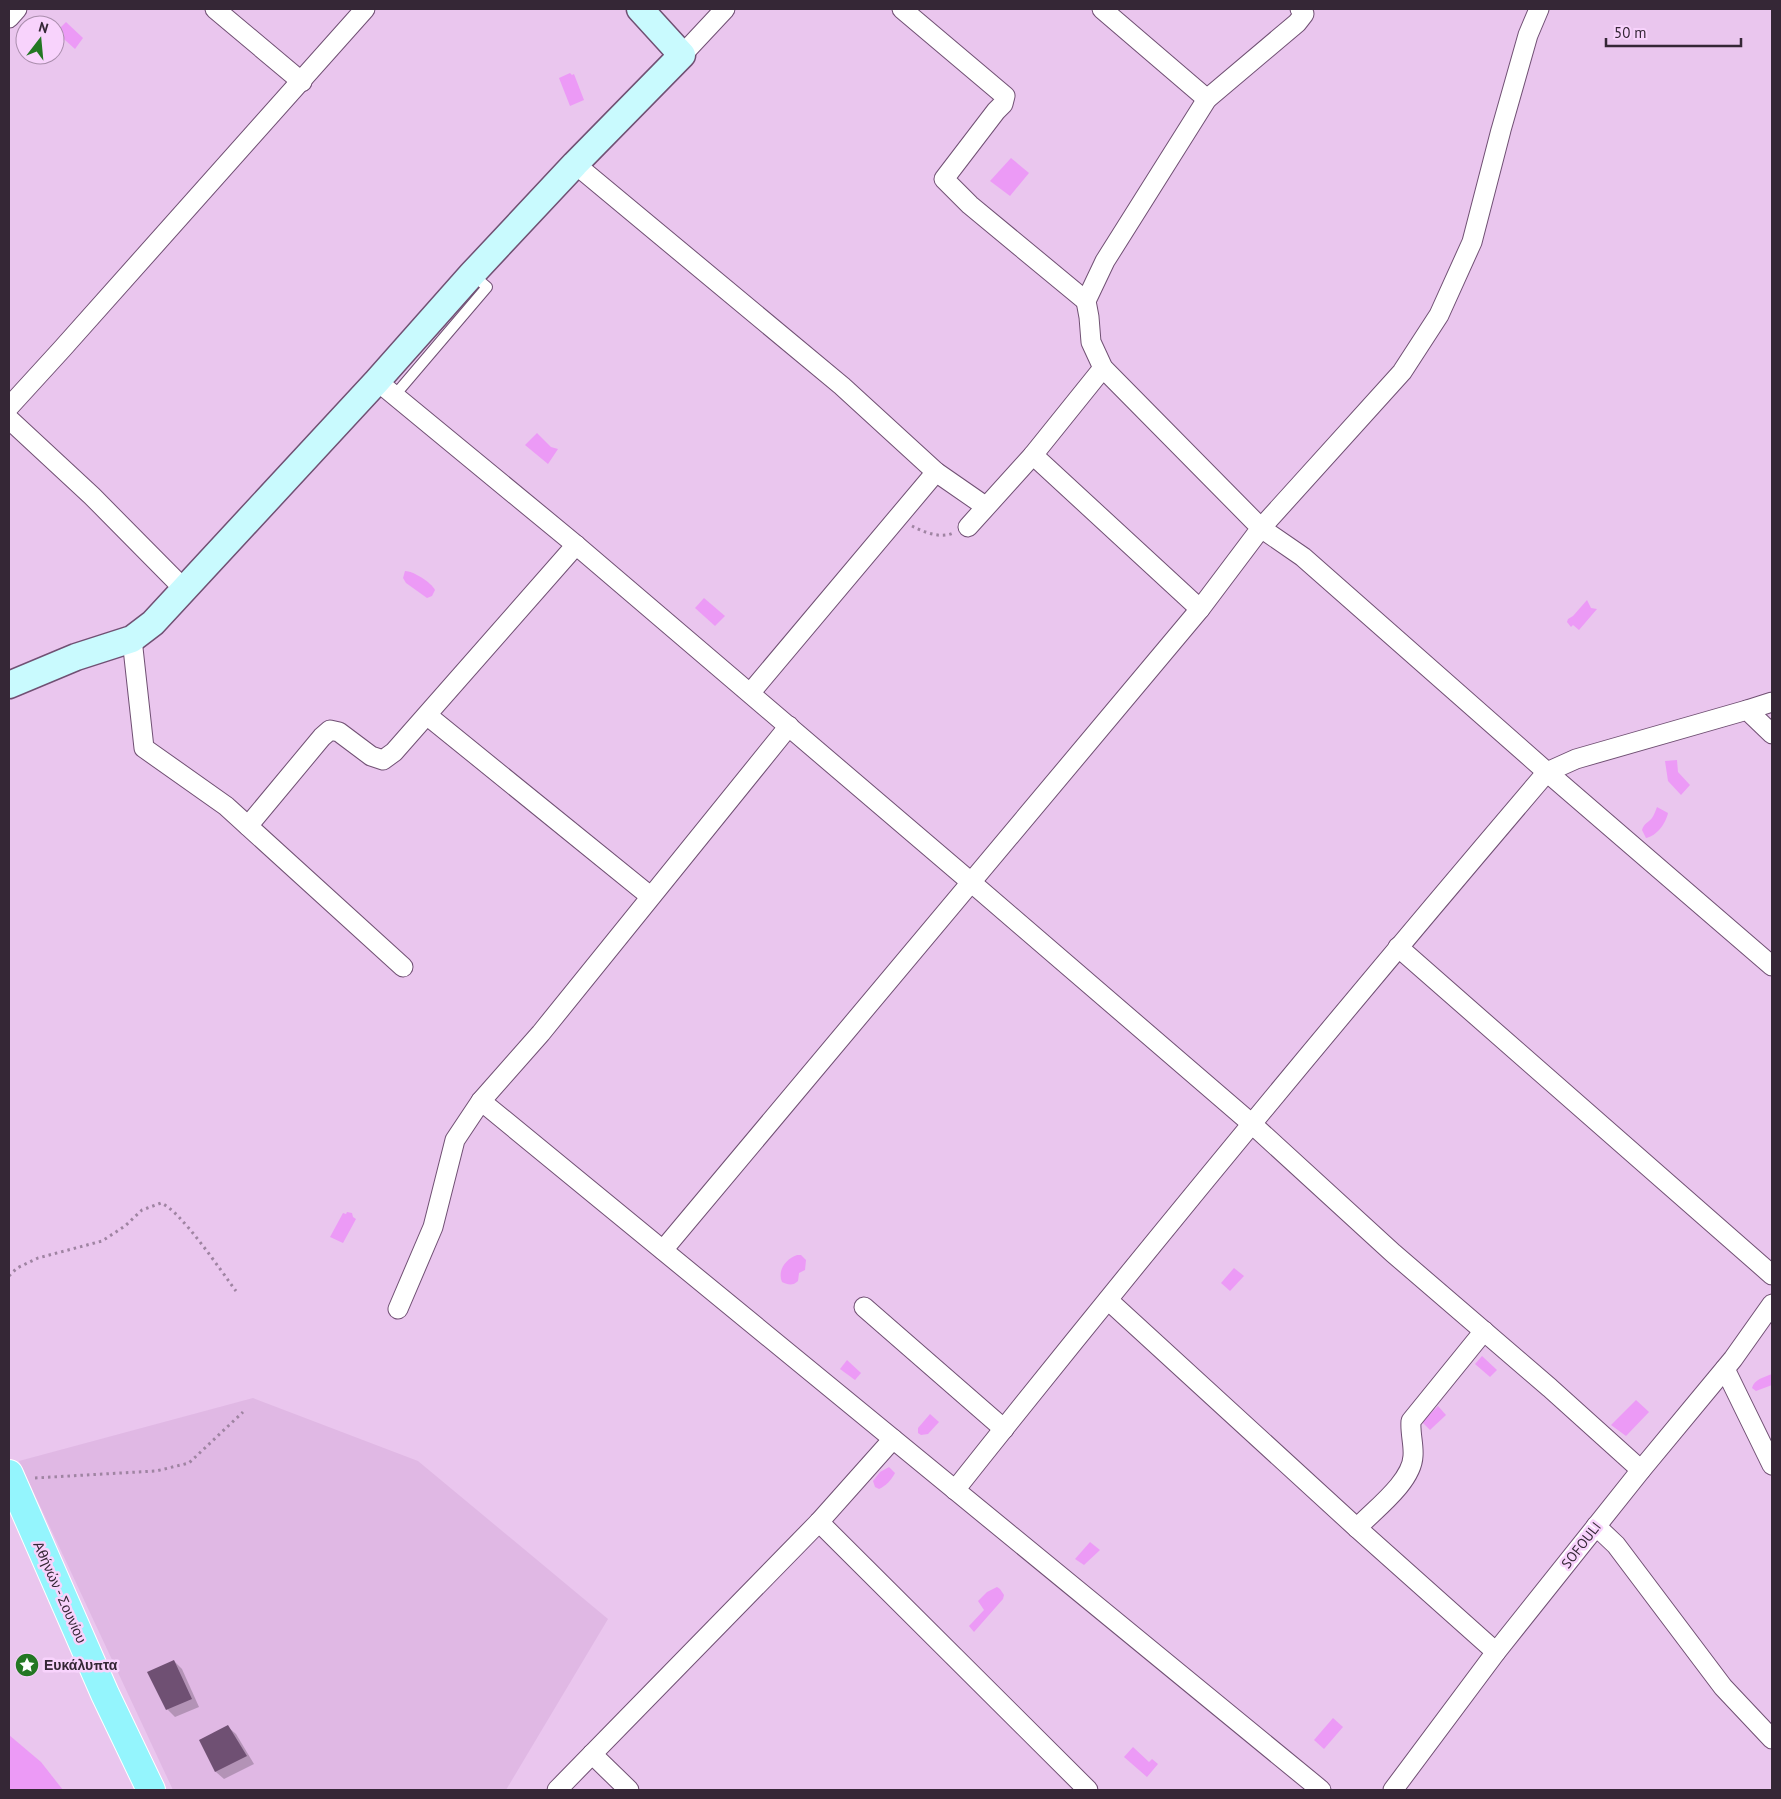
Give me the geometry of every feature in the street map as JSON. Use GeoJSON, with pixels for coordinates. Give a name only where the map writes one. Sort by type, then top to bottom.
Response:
{"type":"FeatureCollection","features":[{"type":"Feature","properties":{"kind":"main road","name":"Αθήνών - Σουνίου"},"geometry":{"type":"LineString","coordinates":[[10,1477],[105,1694],[151,1790]]}},
{"type":"Feature","properties":{"kind":"street"},"geometry":{"type":"LineString","coordinates":[[9,18],[17,9]]}},
{"type":"Feature","properties":{"kind":"street"},"geometry":{"type":"LineString","coordinates":[[215,9],[302,82]]}},
{"type":"Feature","properties":{"kind":"street"},"geometry":{"type":"LineString","coordinates":[[9,407],[302,82],[365,9]]}},
{"type":"Feature","properties":{"kind":"street"},"geometry":{"type":"LineString","coordinates":[[640,9],[682,55]]}},
{"type":"Feature","properties":{"kind":"street"},"geometry":{"type":"LineString","coordinates":[[9,685],[76,657],[132,639],[153,623],[184,589],[386,388],[472,274],[725,9]]}},
{"type":"Feature","properties":{"kind":"street"},"geometry":{"type":"LineString","coordinates":[[902,9],[1005,96],[1004,104],[996,111],[944,179],[970,205],[1086,301]]}},
{"type":"Feature","properties":{"kind":"street"},"geometry":{"type":"LineString","coordinates":[[1102,9],[1207,99]]}},
{"type":"Feature","properties":{"kind":"street"},"geometry":{"type":"LineString","coordinates":[[1300,9],[1304,14],[1296,23],[1207,99],[1105,261],[1086,301],[1091,342],[1104,368],[1261,528],[1302,556],[1772,966]]}},
{"type":"Feature","properties":{"kind":"street"},"geometry":{"type":"LineString","coordinates":[[663,1250],[1200,609],[1261,528],[1402,372],[1439,315],[1472,242],[1528,35],[1539,9]]}},
{"type":"Feature","properties":{"kind":"street"},"geometry":{"type":"LineString","coordinates":[[575,164],[842,386],[936,472],[985,506]]}},
{"type":"Feature","properties":{"kind":"street"},"geometry":{"type":"LineString","coordinates":[[968,528],[985,506],[1033,455],[1104,368]]}},
{"type":"Feature","properties":{"kind":"street"},"geometry":{"type":"LineString","coordinates":[[386,388],[751,692],[972,882],[1252,1124],[1393,1253],[1550,1388],[1641,1470]]}},
{"type":"Feature","properties":{"kind":"street"},"geometry":{"type":"LineString","coordinates":[[9,419],[92,496],[184,589]]}},
{"type":"Feature","properties":{"kind":"street"},"geometry":{"type":"LineString","coordinates":[[1033,455],[1200,609]]}},
{"type":"Feature","properties":{"kind":"street"},"geometry":{"type":"LineString","coordinates":[[751,692],[936,472]]}},
{"type":"Feature","properties":{"kind":"street"},"geometry":{"type":"LineString","coordinates":[[248,826],[322,737],[330,730],[339,732],[371,756],[383,760],[394,752],[428,716],[576,545]]}},
{"type":"Feature","properties":{"kind":"street"},"geometry":{"type":"LineString","coordinates":[[132,639],[144,748],[226,806],[403,967]]}},
{"type":"Feature","properties":{"kind":"street"},"geometry":{"type":"LineString","coordinates":[[955,1490],[1108,1300],[1398,947],[1548,772],[1576,759],[1772,702]]}},
{"type":"Feature","properties":{"kind":"street"},"geometry":{"type":"LineString","coordinates":[[1747,710],[1772,734]]}},
{"type":"Feature","properties":{"kind":"street"},"geometry":{"type":"LineString","coordinates":[[428,716],[650,896]]}},
{"type":"Feature","properties":{"kind":"street"},"geometry":{"type":"LineString","coordinates":[[398,1309],[433,1227],[455,1140],[481,1101],[541,1033],[789,726]]}},
{"type":"Feature","properties":{"kind":"street"},"geometry":{"type":"LineString","coordinates":[[1398,947],[1772,1275]]}},
{"type":"Feature","properties":{"kind":"street"},"geometry":{"type":"LineString","coordinates":[[481,1101],[1322,1790]]}},
{"type":"Feature","properties":{"kind":"street"},"geometry":{"type":"LineString","coordinates":[[1108,1300],[1356,1528],[1496,1652]]}},
{"type":"Feature","properties":{"kind":"street","name":"SOFOULI"},"geometry":{"type":"LineString","coordinates":[[1394,1790],[1496,1652],[1641,1470],[1725,1369],[1772,1304]]}},
{"type":"Feature","properties":{"kind":"street"},"geometry":{"type":"LineString","coordinates":[[864,1307],[1004,1429]]}},
{"type":"Feature","properties":{"kind":"street"},"geometry":{"type":"LineString","coordinates":[[1356,1528],[1403,1482],[1411,1470],[1414,1456],[1410,1432],[1411,1422],[1484,1331]]}},
{"type":"Feature","properties":{"kind":"street"},"geometry":{"type":"LineString","coordinates":[[1725,1369],[1772,1465]]}},
{"type":"Feature","properties":{"kind":"street"},"geometry":{"type":"LineString","coordinates":[[557,1790],[819,1522],[893,1439]]}},
{"type":"Feature","properties":{"kind":"street"},"geometry":{"type":"LineString","coordinates":[[819,1522],[1088,1790]]}},
{"type":"Feature","properties":{"kind":"street"},"geometry":{"type":"LineString","coordinates":[[1596,1526],[1616,1546],[1723,1687],[1772,1739]]}},
{"type":"Feature","properties":{"kind":"street"},"geometry":{"type":"LineString","coordinates":[[592,1754],[629,1790]]}},
{"type":"Feature","properties":{"kind":"path"},"geometry":{"type":"LineString","coordinates":[[897,519],[927,533],[947,536],[968,528]]}},
{"type":"Feature","properties":{"kind":"path"},"geometry":{"type":"LineString","coordinates":[[9,1276],[17,1268],[38,1258],[102,1241],[125,1226],[142,1210],[161,1203],[168,1206],[192,1233],[236,1291]]}},
{"type":"Feature","properties":{"kind":"path"},"geometry":{"type":"LineString","coordinates":[[10,1477],[156,1471],[189,1462],[244,1412]]}},
{"type":"Feature","properties":{"kind":"shaded area"},"geometry":{"type":"Polygon","coordinates":[[[65,23],[83,38],[75,49],[65,40],[65,23]]]}},
{"type":"Feature","properties":{"kind":"shaded area"},"geometry":{"type":"Polygon","coordinates":[[[570,73],[574,74],[584,100],[570,106],[559,78],[570,73]]]}},
{"type":"Feature","properties":{"kind":"shaded area"},"geometry":{"type":"Polygon","coordinates":[[[1011,158],[1029,173],[1010,196],[990,181],[1011,158]]]}},
{"type":"Feature","properties":{"kind":"shaded area"},"geometry":{"type":"Polygon","coordinates":[[[537,433],[551,447],[558,449],[548,464],[525,445],[537,433]]]}},
{"type":"Feature","properties":{"kind":"shaded area"},"geometry":{"type":"Polygon","coordinates":[[[405,571],[426,580],[435,590],[432,596],[427,598],[406,583],[403,578],[405,571]]]}},
{"type":"Feature","properties":{"kind":"shaded area"},"geometry":{"type":"Polygon","coordinates":[[[704,598],[725,616],[715,626],[695,608],[704,598]]]}},
{"type":"Feature","properties":{"kind":"shaded area"},"geometry":{"type":"Polygon","coordinates":[[[1587,600],[1591,608],[1597,609],[1579,630],[1573,625],[1571,627],[1567,622],[1568,619],[1587,600]]]}},
{"type":"Feature","properties":{"kind":"shaded area"},"geometry":{"type":"Polygon","coordinates":[[[1677,760],[1678,772],[1690,785],[1681,795],[1668,781],[1665,761],[1677,760]]]}},
{"type":"Feature","properties":{"kind":"shaded area"},"geometry":{"type":"Polygon","coordinates":[[[1657,807],[1668,813],[1667,817],[1654,835],[1646,838],[1642,830],[1645,824],[1652,818],[1657,807]]]}},
{"type":"Feature","properties":{"kind":"shaded area"},"geometry":{"type":"Polygon","coordinates":[[[347,1212],[352,1213],[356,1219],[343,1243],[330,1237],[343,1213],[346,1214],[347,1212]]]}},
{"type":"Feature","properties":{"kind":"shaded area"},"geometry":{"type":"Polygon","coordinates":[[[801,1255],[806,1260],[805,1270],[799,1273],[798,1281],[794,1284],[782,1282],[782,1269],[789,1259],[801,1255]]]}},
{"type":"Feature","properties":{"kind":"shaded area"},"geometry":{"type":"Polygon","coordinates":[[[1234,1268],[1244,1276],[1230,1291],[1221,1283],[1234,1268]]]}},
{"type":"Feature","properties":{"kind":"shaded area"},"geometry":{"type":"Polygon","coordinates":[[[1482,1356],[1497,1370],[1490,1377],[1475,1364],[1482,1356]]]}},
{"type":"Feature","properties":{"kind":"shaded area"},"geometry":{"type":"Polygon","coordinates":[[[847,1360],[861,1373],[855,1380],[840,1369],[847,1360]]]}},
{"type":"Feature","properties":{"kind":"shaded area"},"geometry":{"type":"Polygon","coordinates":[[[1772,1374],[1772,1385],[1756,1391],[1752,1388],[1757,1380],[1772,1374]]]}},
{"type":"Feature","properties":{"kind":"shaded area"},"geometry":{"type":"Polygon","coordinates":[[[253,1398],[418,1461],[608,1619],[506,1790],[173,1790],[19,1461],[253,1398]]]}},
{"type":"Feature","properties":{"kind":"shaded area"},"geometry":{"type":"Polygon","coordinates":[[[1636,1400],[1649,1412],[1626,1436],[1611,1425],[1636,1400]]]}},
{"type":"Feature","properties":{"kind":"shaded area"},"geometry":{"type":"Polygon","coordinates":[[[1438,1406],[1446,1415],[1430,1430],[1422,1422],[1438,1406]]]}},
{"type":"Feature","properties":{"kind":"shaded area"},"geometry":{"type":"Polygon","coordinates":[[[930,1414],[939,1422],[928,1434],[921,1435],[918,1433],[918,1428],[930,1414]]]}},
{"type":"Feature","properties":{"kind":"shaded area"},"geometry":{"type":"Polygon","coordinates":[[[889,1467],[895,1473],[892,1478],[882,1488],[875,1487],[873,1481],[880,1472],[889,1467]]]}},
{"type":"Feature","properties":{"kind":"shaded area"},"geometry":{"type":"Polygon","coordinates":[[[1090,1542],[1100,1550],[1084,1565],[1075,1559],[1090,1542]]]}},
{"type":"Feature","properties":{"kind":"shaded area"},"geometry":{"type":"Polygon","coordinates":[[[997,1587],[1004,1595],[1003,1599],[974,1632],[969,1626],[984,1610],[978,1601],[987,1592],[997,1587]]]}},
{"type":"Feature","properties":{"kind":"shaded area"},"geometry":{"type":"Polygon","coordinates":[[[1333,1718],[1343,1727],[1324,1749],[1314,1740],[1333,1718]]]}},
{"type":"Feature","properties":{"kind":"shaded area"},"geometry":{"type":"Polygon","coordinates":[[[9,1735],[41,1762],[63,1790],[9,1790],[9,1735]]]}},
{"type":"Feature","properties":{"kind":"shaded area"},"geometry":{"type":"Polygon","coordinates":[[[1133,1747],[1149,1762],[1152,1759],[1158,1764],[1147,1777],[1124,1757],[1133,1747]]]}},
{"type":"Feature","properties":{"kind":"building"},"geometry":{"type":"Polygon","coordinates":[[[174,1660],[192,1699],[166,1710],[147,1672],[174,1660]]]}},
{"type":"Feature","properties":{"kind":"building"},"geometry":{"type":"Polygon","coordinates":[[[228,1725],[247,1756],[215,1772],[199,1740],[228,1725]]]}},
{"type":"Feature","properties":{"kind":"place","name":"Ευκάλυπτα"},"geometry":{"type":"Point","coordinates":[27,1665]}}]}
